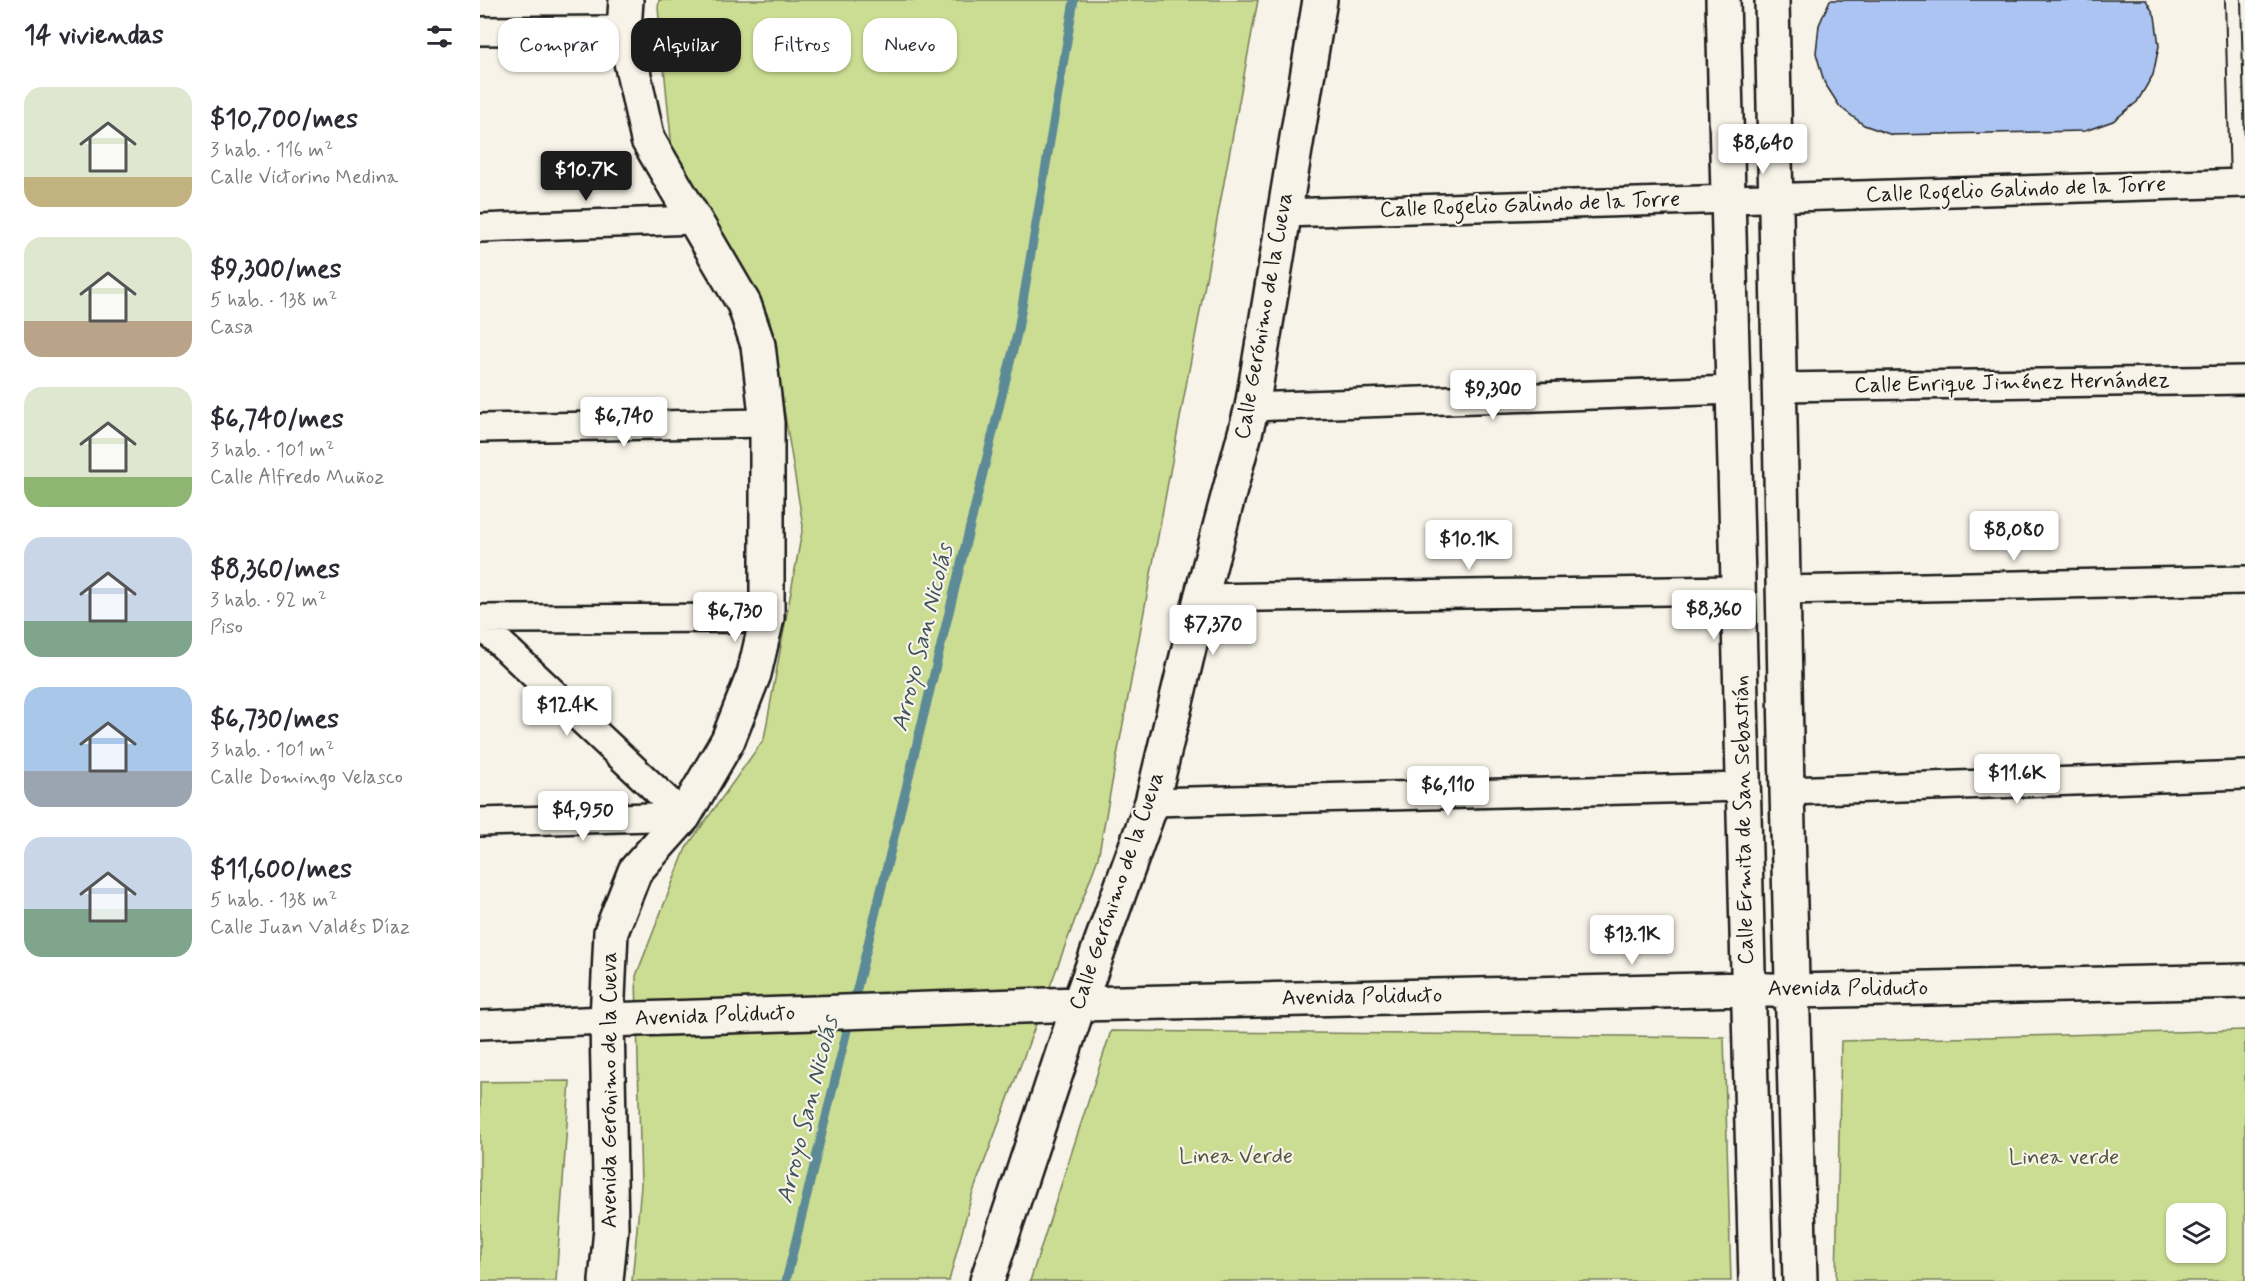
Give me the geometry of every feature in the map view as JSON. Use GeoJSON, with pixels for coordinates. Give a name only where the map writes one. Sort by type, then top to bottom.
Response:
{"type":"FeatureCollection","features":[{"type":"Feature","properties":{"kind":"street","name":"Calle Gerónimo de la Cueva"},"geometry":{"type":"LineString","coordinates":[[987,1281],[1078,1004],[1152,802],[1201,598],[1252,407],[1320,0]]}},
{"type":"Feature","properties":{"kind":"street","name":"Calle Ermita de San Sebastián"},"geometry":{"type":"LineString","coordinates":[[1723,0],[1756,1281]]}},
{"type":"Feature","properties":{"kind":"street","name":"Calle Ermita de San Sebastián"},"geometry":{"type":"LineString","coordinates":[[1772,0],[1787,791],[1800,1281]]}},
{"type":"Feature","properties":{"kind":"street"},"geometry":{"type":"LineString","coordinates":[[480,31],[625,15]]}},
{"type":"Feature","properties":{"kind":"street","name":"Avenida Gerónimo de la Cueva"},"geometry":{"type":"LineString","coordinates":[[606,1281],[611,1229],[608,1020],[610,932],[635,870],[684,816],[728,740],[754,674],[767,618],[767,423],[758,345],[744,304],[648,140],[625,15]]}},
{"type":"Feature","properties":{"kind":"street","name":"Calle Rogelio Galindo de la Torre"},"geometry":{"type":"LineString","coordinates":[[1283,213],[2242,183]]}},
{"type":"Feature","properties":{"kind":"street"},"geometry":{"type":"LineString","coordinates":[[480,228],[693,220]]}},
{"type":"Feature","properties":{"kind":"street","name":"Calle Enrique Jiménez Hernández"},"geometry":{"type":"LineString","coordinates":[[1780,387],[2245,380]]}},
{"type":"Feature","properties":{"kind":"street"},"geometry":{"type":"LineString","coordinates":[[1252,407],[1733,390]]}},
{"type":"Feature","properties":{"kind":"street"},"geometry":{"type":"LineString","coordinates":[[480,428],[767,423]]}},
{"type":"Feature","properties":{"kind":"street"},"geometry":{"type":"LineString","coordinates":[[1784,590],[2245,580]]}},
{"type":"Feature","properties":{"kind":"street"},"geometry":{"type":"LineString","coordinates":[[1201,598],[1738,590]]}},
{"type":"Feature","properties":{"kind":"street"},"geometry":{"type":"LineString","coordinates":[[480,619],[767,618]]}},
{"type":"Feature","properties":{"kind":"street"},"geometry":{"type":"LineString","coordinates":[[480,624],[684,816]]}},
{"type":"Feature","properties":{"kind":"street"},"geometry":{"type":"LineString","coordinates":[[1787,791],[2245,775]]}},
{"type":"Feature","properties":{"kind":"street"},"geometry":{"type":"LineString","coordinates":[[1152,802],[1743,787]]}},
{"type":"Feature","properties":{"kind":"street"},"geometry":{"type":"LineString","coordinates":[[480,822],[684,816]]}},
{"type":"Feature","properties":{"kind":"street","name":"Avenida Poliducto"},"geometry":{"type":"LineString","coordinates":[[480,1024],[1078,1004],[2245,981]]}},
{"type":"Feature","properties":{"kind":"lane"},"geometry":{"type":"LineString","coordinates":[[2233,0],[2242,183]]}},
{"type":"Feature","properties":{"kind":"green space"},"geometry":{"type":"Polygon","coordinates":[[[659,0],[1258,0],[1098,858],[972,1195],[949,1281],[632,1281],[641,1186],[636,976],[686,848],[764,739],[803,526],[769,317],[673,158],[664,72],[741,72],[741,18],[659,18],[659,0]]]}},
{"type":"Feature","properties":{"kind":"green space","name":"Linea verde"},"geometry":{"type":"Polygon","coordinates":[[[2245,1030],[2245,1281],[1836,1281],[1841,1041],[2245,1030]]]}},
{"type":"Feature","properties":{"kind":"green space","name":"Linea Verde"},"geometry":{"type":"Polygon","coordinates":[[[1111,1031],[1724,1037],[1731,1281],[1030,1281],[1111,1031]]]}},
{"type":"Feature","properties":{"kind":"green space"},"geometry":{"type":"Polygon","coordinates":[[[570,1081],[556,1281],[480,1281],[480,1082],[570,1081]]]}},
{"type":"Feature","properties":{"kind":"building"},"geometry":{"type":"Polygon","coordinates":[[[1830,0],[2146,0],[2155,16],[2159,46],[2153,75],[2137,102],[2113,121],[2085,131],[1892,135],[1864,125],[1840,107],[1824,82],[1816,53],[1819,25],[1830,0]]]}},
{"type":"Feature","properties":{"kind":"waterway","name":"Arroyo San Nicolás"},"geometry":{"type":"LineString","coordinates":[[853,1005],[1018,330],[1074,0]]}},
{"type":"Feature","properties":{"kind":"waterway","name":"Arroyo San Nicolás"},"geometry":{"type":"LineString","coordinates":[[786,1281],[850,1018]]}}]}
